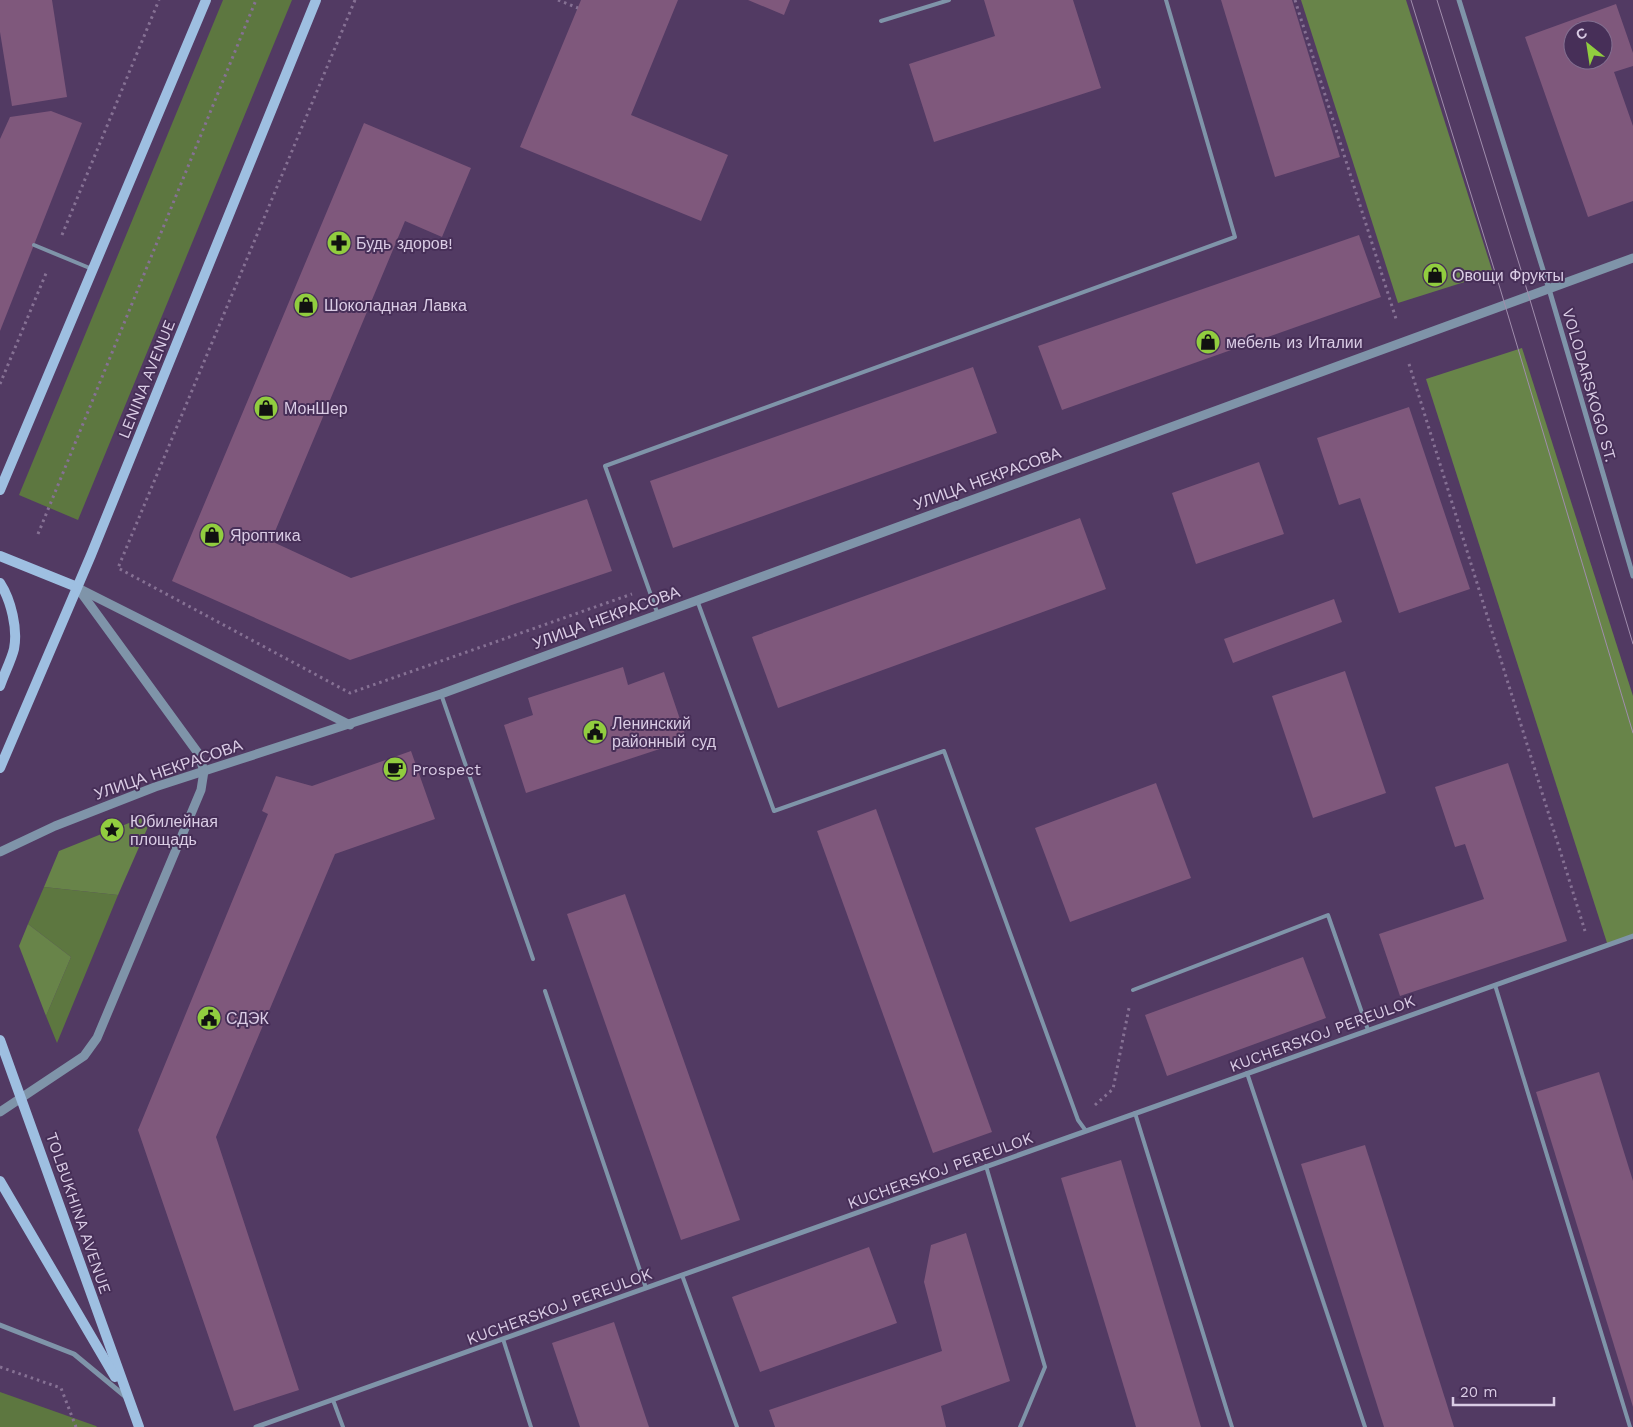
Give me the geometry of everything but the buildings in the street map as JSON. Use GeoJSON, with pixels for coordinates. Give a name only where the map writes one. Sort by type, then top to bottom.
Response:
{"type":"FeatureCollection","features":[{"type":"Feature","properties":{"kind":"main road"},"geometry":{"type":"LineString","coordinates":[[0,490],[206,0]]}},
{"type":"Feature","properties":{"kind":"main road","name":"LENINA AVENUE"},"geometry":{"type":"LineString","coordinates":[[0,768],[77,587],[316,0]]}},
{"type":"Feature","properties":{"kind":"main road"},"geometry":{"type":"LineString","coordinates":[[0,556],[77,587]]}},
{"type":"Feature","properties":{"kind":"main road"},"geometry":{"type":"LineString","coordinates":[[0,583],[11,611],[14,627],[14,648],[0,686]]}},
{"type":"Feature","properties":{"kind":"main road","name":"TOLBUKHINA AVENUE"},"geometry":{"type":"LineString","coordinates":[[0,1040],[139,1427]]}},
{"type":"Feature","properties":{"kind":"main road","name":"TOLBUKHINA AVENUE"},"geometry":{"type":"LineString","coordinates":[[0,1181],[127,1397]]}},
{"type":"Feature","properties":{"kind":"street","name":"VOLODARSKOGO ST."},"geometry":{"type":"LineString","coordinates":[[1459,0],[1549,288],[1633,576]]}},
{"type":"Feature","properties":{"kind":"street","name":"УЛИЦА НЕКРАСОВА"},"geometry":{"type":"LineString","coordinates":[[0,852],[55,826],[155,787],[441,694],[1633,258]]}},
{"type":"Feature","properties":{"kind":"street"},"geometry":{"type":"LineString","coordinates":[[77,587],[350,725]]}},
{"type":"Feature","properties":{"kind":"street"},"geometry":{"type":"LineString","coordinates":[[0,1112],[84,1056],[97,1038],[201,790],[204,771],[198,753],[77,587]]}},
{"type":"Feature","properties":{"kind":"street","name":"KUCHERSKOJ PEREULOK"},"geometry":{"type":"LineString","coordinates":[[256,1427],[1633,936]]}},
{"type":"Feature","properties":{"kind":"street"},"geometry":{"type":"LineString","coordinates":[[0,1325],[74,1354],[127,1397]]}},
{"type":"Feature","properties":{"kind":"lane"},"geometry":{"type":"LineString","coordinates":[[881,21],[949,0]]}},
{"type":"Feature","properties":{"kind":"lane"},"geometry":{"type":"LineString","coordinates":[[658,615],[605,466],[1235,237],[1166,0]]}},
{"type":"Feature","properties":{"kind":"lane"},"geometry":{"type":"LineString","coordinates":[[34,244],[94,270]]}},
{"type":"Feature","properties":{"kind":"lane"},"geometry":{"type":"LineString","coordinates":[[697,600],[774,811],[944,750],[1078,1120],[1086,1131]]}},
{"type":"Feature","properties":{"kind":"lane"},"geometry":{"type":"LineString","coordinates":[[441,694],[533,959]]}},
{"type":"Feature","properties":{"kind":"lane"},"geometry":{"type":"LineString","coordinates":[[1133,990],[1328,915],[1368,1030]]}},
{"type":"Feature","properties":{"kind":"lane"},"geometry":{"type":"LineString","coordinates":[[1495,984],[1630,1427]]}},
{"type":"Feature","properties":{"kind":"lane"},"geometry":{"type":"LineString","coordinates":[[545,991],[646,1288]]}},
{"type":"Feature","properties":{"kind":"lane"},"geometry":{"type":"LineString","coordinates":[[1246,1074],[1365,1427]]}},
{"type":"Feature","properties":{"kind":"lane"},"geometry":{"type":"LineString","coordinates":[[1135,1113],[1232,1427]]}},
{"type":"Feature","properties":{"kind":"lane"},"geometry":{"type":"LineString","coordinates":[[986,1166],[1046,1367],[1020,1427]]}},
{"type":"Feature","properties":{"kind":"lane"},"geometry":{"type":"LineString","coordinates":[[682,1275],[737,1427]]}},
{"type":"Feature","properties":{"kind":"lane"},"geometry":{"type":"LineString","coordinates":[[503,1339],[531,1427]]}},
{"type":"Feature","properties":{"kind":"lane"},"geometry":{"type":"LineString","coordinates":[[333,1400],[343,1427]]}},
{"type":"Feature","properties":{"kind":"path"},"geometry":{"type":"LineString","coordinates":[[0,384],[159,0]]}},
{"type":"Feature","properties":{"kind":"path"},"geometry":{"type":"LineString","coordinates":[[38,534],[256,0]]}},
{"type":"Feature","properties":{"kind":"path"},"geometry":{"type":"LineString","coordinates":[[355,0],[118,568],[350,693],[649,588]]}},
{"type":"Feature","properties":{"kind":"path"},"geometry":{"type":"LineString","coordinates":[[558,0],[578,8]]}},
{"type":"Feature","properties":{"kind":"path"},"geometry":{"type":"LineString","coordinates":[[1295,0],[1591,951]]}},
{"type":"Feature","properties":{"kind":"path"},"geometry":{"type":"LineString","coordinates":[[1078,1120],[1113,1089],[1133,990]]}},
{"type":"Feature","properties":{"kind":"path"},"geometry":{"type":"LineString","coordinates":[[0,1367],[61,1388],[76,1427]]}},
{"type":"Feature","properties":{"kind":"green space"},"geometry":{"type":"Polygon","coordinates":[[[223,0],[292,0],[78,520],[19,495],[223,0]]]}},
{"type":"Feature","properties":{"kind":"green space"},"geometry":{"type":"Polygon","coordinates":[[[1301,0],[1406,0],[1493,273],[1398,303],[1301,0]]]}},
{"type":"Feature","properties":{"kind":"green space"},"geometry":{"type":"Polygon","coordinates":[[[1522,348],[1633,696],[1633,938],[1608,946],[1426,379],[1522,348]]]}},
{"type":"Feature","properties":{"kind":"green space"},"geometry":{"type":"Polygon","coordinates":[[[154,813],[118,895],[44,887],[59,851],[154,813]]]}},
{"type":"Feature","properties":{"kind":"green space"},"geometry":{"type":"Polygon","coordinates":[[[44,887],[118,895],[57,1043],[46,1016],[71,957],[28,924],[44,887]]]}},
{"type":"Feature","properties":{"kind":"green space"},"geometry":{"type":"Polygon","coordinates":[[[28,924],[71,957],[46,1016],[19,946],[28,924]]]}},
{"type":"Feature","properties":{"kind":"green space"},"geometry":{"type":"Polygon","coordinates":[[[0,1392],[96,1426],[97,1427],[0,1427],[0,1392]]]}},
{"type":"Feature","properties":{"kind":"tram line"},"geometry":{"type":"LineString","coordinates":[[1411,0],[1499,285],[1633,733]]}},
{"type":"Feature","properties":{"kind":"tram line"},"geometry":{"type":"LineString","coordinates":[[1437,0],[1521,270],[1633,644]]}},
{"type":"Feature","properties":{"kind":"place","name":"Будь здоров!"},"geometry":{"type":"Point","coordinates":[339,243]}},
{"type":"Feature","properties":{"kind":"place","name":"Овощи Фрукты"},"geometry":{"type":"Point","coordinates":[1435,275]}},
{"type":"Feature","properties":{"kind":"place","name":"Шоколадная Лавка"},"geometry":{"type":"Point","coordinates":[306,305]}},
{"type":"Feature","properties":{"kind":"place","name":"мебель из Италии"},"geometry":{"type":"Point","coordinates":[1208,342]}},
{"type":"Feature","properties":{"kind":"place","name":"МонШер"},"geometry":{"type":"Point","coordinates":[266,408]}},
{"type":"Feature","properties":{"kind":"place","name":"Яроптика"},"geometry":{"type":"Point","coordinates":[212,535]}},
{"type":"Feature","properties":{"kind":"place","name":"Ленинский районный суд"},"geometry":{"type":"Point","coordinates":[595,732]}},
{"type":"Feature","properties":{"kind":"place","name":"Prospect"},"geometry":{"type":"Point","coordinates":[395,769]}},
{"type":"Feature","properties":{"kind":"place","name":"Юбилейная площадь"},"geometry":{"type":"Point","coordinates":[112,830]}},
{"type":"Feature","properties":{"kind":"place","name":"СДЭК"},"geometry":{"type":"Point","coordinates":[209,1018]}}]}
